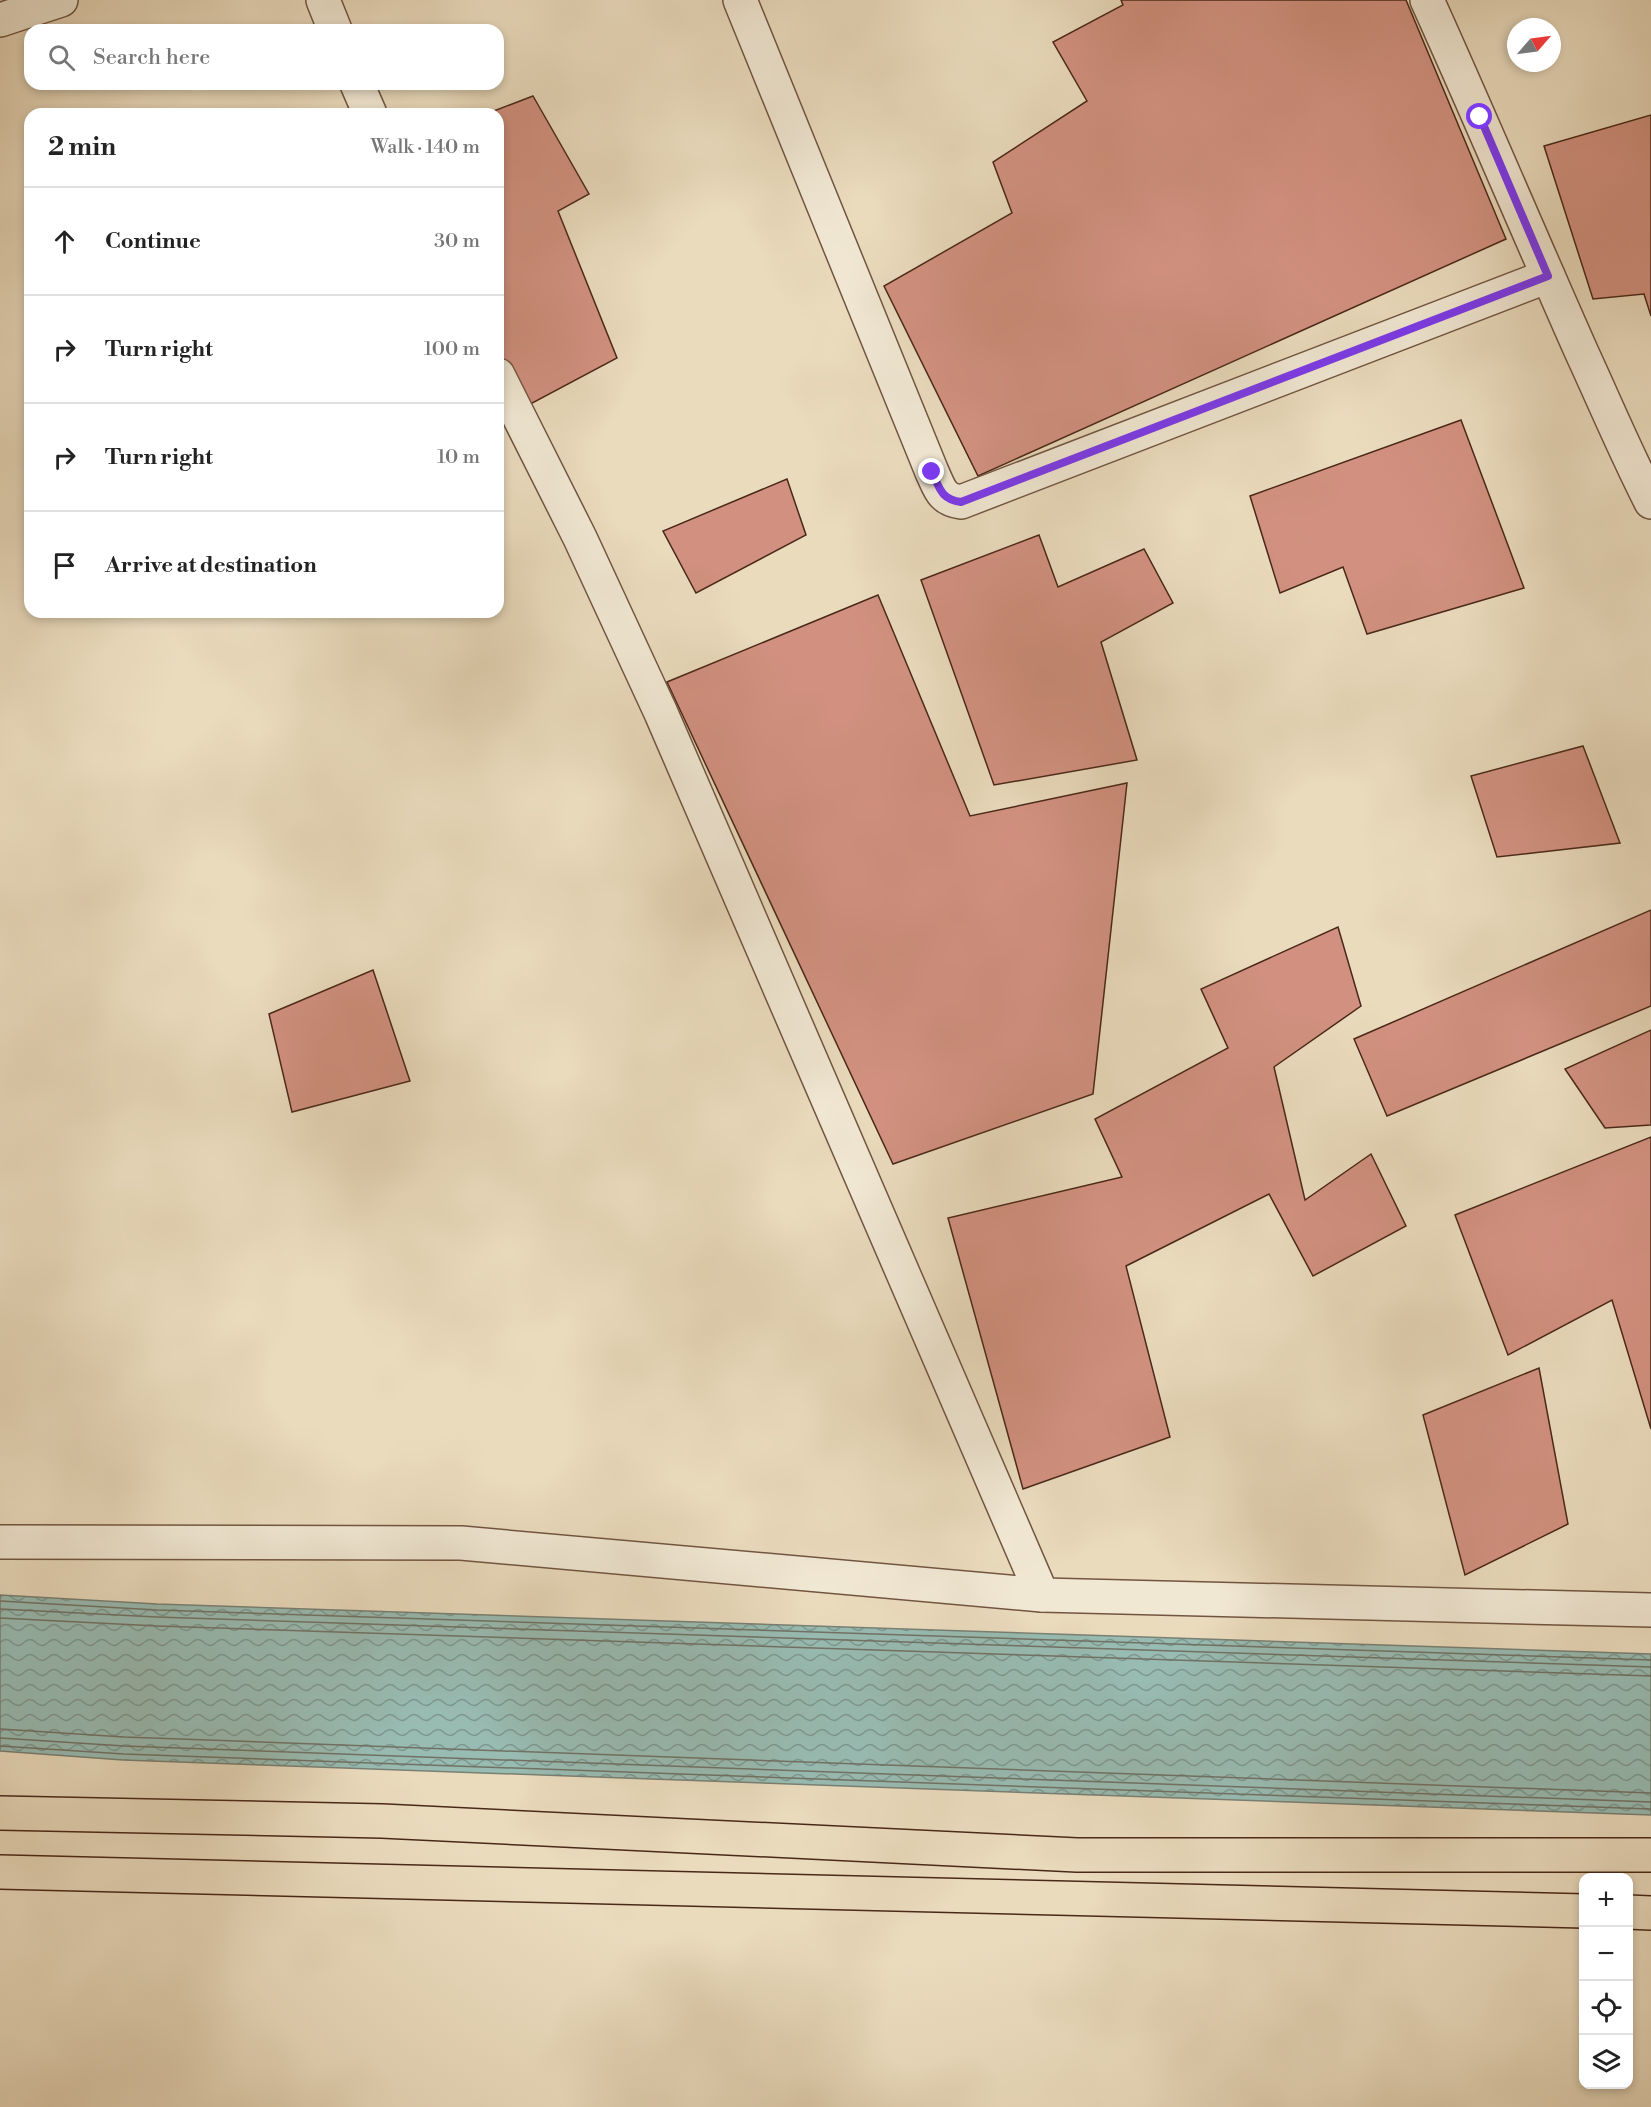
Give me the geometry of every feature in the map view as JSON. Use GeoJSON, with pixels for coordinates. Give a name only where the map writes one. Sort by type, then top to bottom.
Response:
{"type":"FeatureCollection","features":[{"type":"Feature","properties":{"kind":"highway"},"geometry":{"type":"LineString","coordinates":[[0,1813],[382,1821],[1077,1855],[1651,1856]]}},
{"type":"Feature","properties":{"kind":"highway"},"geometry":{"type":"LineString","coordinates":[[952,1849],[953,1895]]}},
{"type":"Feature","properties":{"kind":"highway"},"geometry":{"type":"LineString","coordinates":[[0,1872],[1579,1911]]}},
{"type":"Feature","properties":{"kind":"highway"},"geometry":{"type":"LineString","coordinates":[[1633,1912],[1651,1913]]}},
{"type":"Feature","properties":{"kind":"street"},"geometry":{"type":"LineString","coordinates":[[0,20],[61,0]]}},
{"type":"Feature","properties":{"kind":"street"},"geometry":{"type":"LineString","coordinates":[[323,0],[333,24]]}},
{"type":"Feature","properties":{"kind":"street"},"geometry":{"type":"LineString","coordinates":[[740,0],[932,472],[942,492],[950,500],[961,502],[1548,276]]}},
{"type":"Feature","properties":{"kind":"street"},"geometry":{"type":"LineString","coordinates":[[1427,0],[1548,276],[1651,502]]}},
{"type":"Feature","properties":{"kind":"street"},"geometry":{"type":"LineString","coordinates":[[360,90],[367,108]]}},
{"type":"Feature","properties":{"kind":"street"},"geometry":{"type":"LineString","coordinates":[[504,387],[580,538],[661,713],[1042,1595]]}},
{"type":"Feature","properties":{"kind":"street"},"geometry":{"type":"LineString","coordinates":[[0,1542],[461,1543],[1042,1595],[1651,1610]]}},
{"type":"Feature","properties":{"kind":"water"},"geometry":{"type":"Polygon","coordinates":[[[0,1595],[157,1604],[1651,1654],[1651,1815],[123,1760],[0,1751],[0,1595]]]}},
{"type":"Feature","properties":{"kind":"building"},"geometry":{"type":"Polygon","coordinates":[[[1121,0],[1406,0],[1506,239],[978,476],[884,286],[1012,213],[993,162],[1087,101],[1053,42],[1123,5],[1121,0]]]}},
{"type":"Feature","properties":{"kind":"building"},"geometry":{"type":"Polygon","coordinates":[[[533,96],[589,194],[558,211],[617,358],[521,409],[504,375],[504,108],[502,108],[533,96]]]}},
{"type":"Feature","properties":{"kind":"building"},"geometry":{"type":"Polygon","coordinates":[[[1651,115],[1651,316],[1644,294],[1593,299],[1544,146],[1651,115]]]}},
{"type":"Feature","properties":{"kind":"building"},"geometry":{"type":"Polygon","coordinates":[[[1461,420],[1524,588],[1367,634],[1343,567],[1280,593],[1250,496],[1461,420]]]}},
{"type":"Feature","properties":{"kind":"building"},"geometry":{"type":"Polygon","coordinates":[[[787,479],[806,535],[696,593],[663,531],[787,479]]]}},
{"type":"Feature","properties":{"kind":"building"},"geometry":{"type":"Polygon","coordinates":[[[1039,535],[1058,587],[1144,549],[1173,603],[1101,642],[1137,760],[994,785],[921,580],[1039,535]]]}},
{"type":"Feature","properties":{"kind":"building"},"geometry":{"type":"Polygon","coordinates":[[[878,595],[970,816],[1127,783],[1093,1094],[893,1164],[667,682],[878,595]]]}},
{"type":"Feature","properties":{"kind":"building"},"geometry":{"type":"Polygon","coordinates":[[[1583,746],[1620,843],[1497,857],[1471,776],[1583,746]]]}},
{"type":"Feature","properties":{"kind":"building"},"geometry":{"type":"Polygon","coordinates":[[[1651,910],[1651,1006],[1387,1116],[1354,1039],[1651,910]]]}},
{"type":"Feature","properties":{"kind":"building"},"geometry":{"type":"Polygon","coordinates":[[[1338,927],[1361,1006],[1274,1067],[1305,1200],[1371,1154],[1406,1226],[1313,1276],[1269,1194],[1126,1266],[1170,1437],[1023,1489],[948,1218],[1122,1177],[1095,1119],[1228,1048],[1201,989],[1338,927]]]}},
{"type":"Feature","properties":{"kind":"building"},"geometry":{"type":"Polygon","coordinates":[[[373,970],[410,1081],[292,1112],[269,1014],[373,970]]]}},
{"type":"Feature","properties":{"kind":"building"},"geometry":{"type":"Polygon","coordinates":[[[1651,1030],[1651,1125],[1605,1128],[1565,1069],[1651,1030]]]}},
{"type":"Feature","properties":{"kind":"building"},"geometry":{"type":"Polygon","coordinates":[[[1651,1137],[1651,1429],[1612,1300],[1508,1355],[1455,1215],[1651,1137]]]}},
{"type":"Feature","properties":{"kind":"building"},"geometry":{"type":"Polygon","coordinates":[[[1539,1368],[1568,1524],[1465,1575],[1423,1415],[1539,1368]]]}},
{"type":"Feature","properties":{"kind":"route"},"geometry":{"type":"LineString","coordinates":[[932,472],[942,492],[950,500],[961,502],[1548,276],[1480,117]]}}]}
